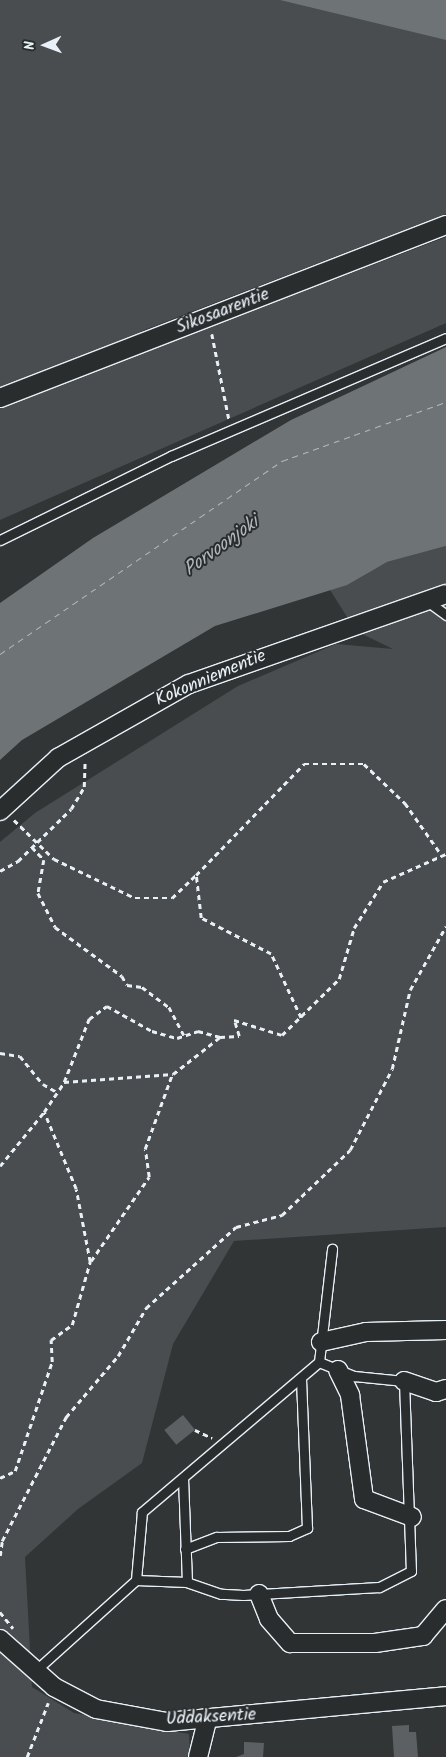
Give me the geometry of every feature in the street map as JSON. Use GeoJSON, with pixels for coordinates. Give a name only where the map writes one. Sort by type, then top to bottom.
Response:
{"type":"FeatureCollection","features":[{"type":"Feature","properties":{"kind":"street","name":"Sikosaarentie"},"geometry":{"type":"LineString","coordinates":[[0,398],[446,225]]}},
{"type":"Feature","properties":{"kind":"street","name":"Kokonniementie"},"geometry":{"type":"LineString","coordinates":[[1,810],[78,746],[189,684],[397,608],[428,601],[446,594]]}},
{"type":"Feature","properties":{"kind":"street"},"geometry":{"type":"LineString","coordinates":[[321,1342],[366,1332],[446,1330]]}},
{"type":"Feature","properties":{"kind":"street"},"geometry":{"type":"LineString","coordinates":[[338,1370],[350,1395],[364,1499],[412,1517]]}},
{"type":"Feature","properties":{"kind":"street"},"geometry":{"type":"LineString","coordinates":[[404,1381],[443,1394]]}},
{"type":"Feature","properties":{"kind":"street"},"geometry":{"type":"LineString","coordinates":[[260,1594],[268,1619],[290,1643],[375,1643],[423,1636],[446,1609]]}},
{"type":"Feature","properties":{"kind":"street","name":"Uddaksentie"},"geometry":{"type":"LineString","coordinates":[[7,1635],[35,1672],[54,1687],[96,1709],[167,1722],[207,1720],[446,1696]]}},
{"type":"Feature","properties":{"kind":"street"},"geometry":{"type":"LineString","coordinates":[[198,1757],[207,1720]]}},
{"type":"Feature","properties":{"kind":"lane"},"geometry":{"type":"LineString","coordinates":[[0,540],[231,430],[446,338]]}},
{"type":"Feature","properties":{"kind":"lane"},"geometry":{"type":"LineString","coordinates":[[428,601],[446,615]]}},
{"type":"Feature","properties":{"kind":"lane"},"geometry":{"type":"LineString","coordinates":[[35,1672],[136,1580],[142,1512],[319,1362],[332,1249]]}},
{"type":"Feature","properties":{"kind":"lane"},"geometry":{"type":"LineString","coordinates":[[136,1580],[187,1582],[221,1594],[260,1594],[379,1587],[411,1571],[412,1517],[404,1381],[338,1370],[319,1362]]}},
{"type":"Feature","properties":{"kind":"lane"},"geometry":{"type":"LineString","coordinates":[[185,1549],[217,1537],[289,1536],[307,1528],[300,1378]]}},
{"type":"Feature","properties":{"kind":"lane"},"geometry":{"type":"LineString","coordinates":[[183,1478],[187,1582]]}},
{"type":"Feature","properties":{"kind":"path"},"geometry":{"type":"LineString","coordinates":[[208,318],[231,430]]}},
{"type":"Feature","properties":{"kind":"path"},"geometry":{"type":"LineString","coordinates":[[0,871],[32,848],[71,809],[84,787],[85,761],[78,746]]}},
{"type":"Feature","properties":{"kind":"path"},"geometry":{"type":"LineString","coordinates":[[1,810],[38,842],[54,859],[135,898],[172,898],[304,764],[364,764],[405,803],[442,855]]}},
{"type":"Feature","properties":{"kind":"path"},"geometry":{"type":"LineString","coordinates":[[32,848],[44,860],[38,893],[54,927],[122,976],[127,985],[142,987],[169,1007],[184,1035]]}},
{"type":"Feature","properties":{"kind":"path"},"geometry":{"type":"LineString","coordinates":[[0,1166],[44,1112],[64,1082],[89,1019],[107,1006],[152,1031],[184,1035],[198,1031],[220,1037],[239,1036],[234,1020],[282,1035],[339,979],[354,928],[382,882],[446,854]]}},
{"type":"Feature","properties":{"kind":"path"},"geometry":{"type":"LineString","coordinates":[[196,875],[201,918],[271,954],[301,1018]]}},
{"type":"Feature","properties":{"kind":"path"},"geometry":{"type":"LineString","coordinates":[[0,1556],[2,1541],[66,1417],[118,1356],[146,1308],[236,1227],[282,1215],[350,1150],[392,1069],[410,990],[446,926]]}},
{"type":"Feature","properties":{"kind":"path"},"geometry":{"type":"LineString","coordinates":[[0,1478],[15,1471],[52,1362],[51,1340],[72,1325],[90,1262],[149,1177],[145,1148],[173,1074],[220,1037]]}},
{"type":"Feature","properties":{"kind":"path"},"geometry":{"type":"LineString","coordinates":[[0,1053],[20,1056],[43,1084],[57,1092]]}},
{"type":"Feature","properties":{"kind":"path"},"geometry":{"type":"LineString","coordinates":[[64,1082],[173,1074]]}},
{"type":"Feature","properties":{"kind":"path"},"geometry":{"type":"LineString","coordinates":[[44,1112],[76,1189],[90,1262]]}},
{"type":"Feature","properties":{"kind":"path"},"geometry":{"type":"LineString","coordinates":[[195,1430],[224,1443]]}},
{"type":"Feature","properties":{"kind":"path"},"geometry":{"type":"LineString","coordinates":[[0,1612],[7,1635]]}},
{"type":"Feature","properties":{"kind":"path"},"geometry":{"type":"LineString","coordinates":[[26,1757],[54,1687]]}},
{"type":"Feature","properties":{"kind":"shaded area"},"geometry":{"type":"Polygon","coordinates":[[[0,0],[446,0],[446,214],[139,332],[234,318],[446,237],[446,323],[0,520],[0,0]]]}},
{"type":"Feature","properties":{"kind":"shaded area"},"geometry":{"type":"Polygon","coordinates":[[[446,546],[446,1227],[234,1241],[173,1344],[142,1463],[78,1509],[25,1557],[32,1687],[74,1713],[189,1734],[190,1757],[0,1757],[0,842],[35,813],[238,686],[336,644],[393,649],[356,631],[330,590],[387,562],[446,546]]]}},
{"type":"Feature","properties":{"kind":"water"},"geometry":{"type":"Polygon","coordinates":[[[280,0],[446,0],[446,40],[438,38],[280,0]]]}},
{"type":"Feature","properties":{"kind":"water","name":"Porvoonjoki"},"geometry":{"type":"Polygon","coordinates":[[[446,347],[446,546],[387,562],[347,585],[215,626],[22,740],[0,760],[0,603],[93,538],[291,420],[446,347]]]}},
{"type":"Feature","properties":{"kind":"building"},"geometry":{"type":"Polygon","coordinates":[[[183,1415],[195,1430],[176,1445],[164,1430],[183,1415]]]}},
{"type":"Feature","properties":{"kind":"building"},"geometry":{"type":"Polygon","coordinates":[[[409,1725],[409,1732],[416,1732],[418,1757],[394,1757],[392,1726],[409,1725]]]}},
{"type":"Feature","properties":{"kind":"building"},"geometry":{"type":"Polygon","coordinates":[[[244,1742],[264,1743],[263,1757],[236,1757],[244,1754],[244,1742]]]}},
{"type":"Feature","properties":{"kind":"ferry route"},"geometry":{"type":"LineString","coordinates":[[0,654],[282,461],[446,402]]}}]}
